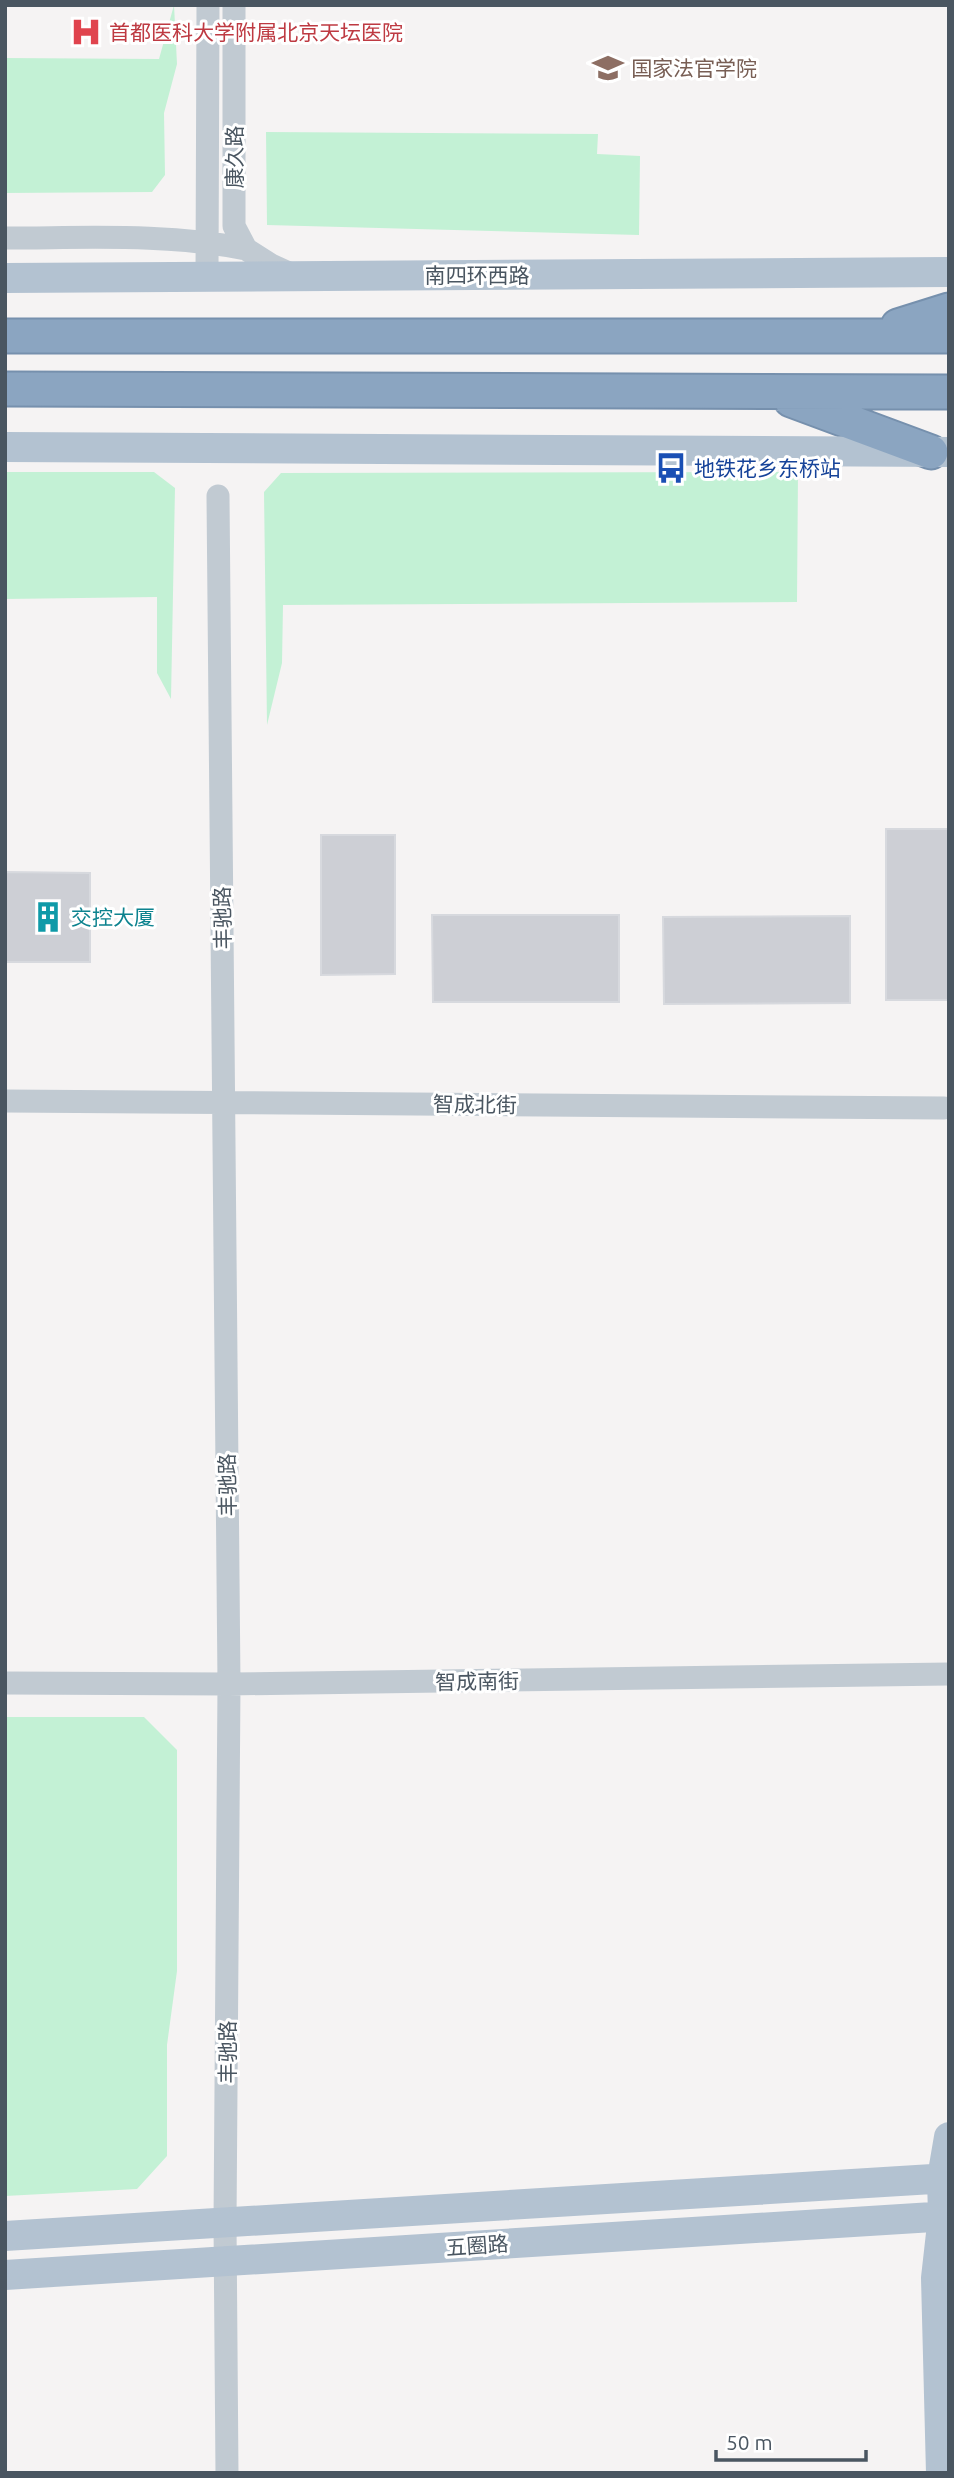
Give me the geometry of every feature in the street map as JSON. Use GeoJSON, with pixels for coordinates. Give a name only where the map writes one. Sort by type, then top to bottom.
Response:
{"type":"FeatureCollection","features":[{"type":"Feature","properties":{"kind":"highway"},"geometry":{"type":"LineString","coordinates":[[866,336],[949,310]]}},
{"type":"Feature","properties":{"kind":"highway"},"geometry":{"type":"LineString","coordinates":[[5,336],[949,336]]}},
{"type":"Feature","properties":{"kind":"highway"},"geometry":{"type":"LineString","coordinates":[[5,389],[949,392]]}},
{"type":"Feature","properties":{"kind":"highway"},"geometry":{"type":"LineString","coordinates":[[769,392],[940,452]]}},
{"type":"Feature","properties":{"kind":"main road","name":"南四环西路"},"geometry":{"type":"LineString","coordinates":[[5,278],[949,272]]}},
{"type":"Feature","properties":{"kind":"main road"},"geometry":{"type":"LineString","coordinates":[[5,447],[940,452]]}},
{"type":"Feature","properties":{"kind":"main road"},"geometry":{"type":"LineString","coordinates":[[941,2473],[936,2278],[946,2216],[945,2178],[949,2137]]}},
{"type":"Feature","properties":{"kind":"main road","name":"五圈路"},"geometry":{"type":"LineString","coordinates":[[5,2236],[945,2178]]}},
{"type":"Feature","properties":{"kind":"main road","name":"五圈路"},"geometry":{"type":"LineString","coordinates":[[5,2275],[946,2216]]}},
{"type":"Feature","properties":{"kind":"street","name":"康久路"},"geometry":{"type":"LineString","coordinates":[[207,276],[208,5]]}},
{"type":"Feature","properties":{"kind":"street","name":"康久路"},"geometry":{"type":"LineString","coordinates":[[234,5],[234,226],[246,249]]}},
{"type":"Feature","properties":{"kind":"street"},"geometry":{"type":"LineString","coordinates":[[5,238],[207,241],[246,249],[296,277]]}},
{"type":"Feature","properties":{"kind":"street","name":"丰驰路"},"geometry":{"type":"LineString","coordinates":[[218,496],[229,1684],[225,2223],[227,2473]]}},
{"type":"Feature","properties":{"kind":"street","name":"智成北街"},"geometry":{"type":"LineString","coordinates":[[5,1101],[944,1108]]}},
{"type":"Feature","properties":{"kind":"street","name":"智成南街"},"geometry":{"type":"LineString","coordinates":[[5,1683],[229,1684],[949,1674]]}},
{"type":"Feature","properties":{"kind":"green space"},"geometry":{"type":"Polygon","coordinates":[[[174,5],[177,64],[164,113],[165,175],[152,192],[5,193],[5,58],[159,59],[174,5]]]}},
{"type":"Feature","properties":{"kind":"green space"},"geometry":{"type":"Polygon","coordinates":[[[266,132],[598,134],[597,154],[640,156],[639,235],[267,225],[266,132]]]}},
{"type":"Feature","properties":{"kind":"green space"},"geometry":{"type":"Polygon","coordinates":[[[5,472],[154,472],[175,488],[171,699],[157,673],[157,597],[5,599],[5,472]]]}},
{"type":"Feature","properties":{"kind":"green space"},"geometry":{"type":"Polygon","coordinates":[[[798,472],[797,602],[283,605],[282,663],[267,725],[264,492],[281,473],[798,472]]]}},
{"type":"Feature","properties":{"kind":"green space"},"geometry":{"type":"Polygon","coordinates":[[[5,1717],[144,1717],[177,1750],[177,1971],[167,2045],[167,2156],[137,2189],[5,2196],[5,1717]]]}},
{"type":"Feature","properties":{"kind":"building"},"geometry":{"type":"Polygon","coordinates":[[[886,829],[949,829],[949,1000],[886,1000],[886,829]]]}},
{"type":"Feature","properties":{"kind":"building"},"geometry":{"type":"Polygon","coordinates":[[[321,835],[395,835],[395,974],[321,975],[321,835]]]}},
{"type":"Feature","properties":{"kind":"building","name":"交控大厦"},"geometry":{"type":"Polygon","coordinates":[[[5,872],[90,873],[90,962],[5,962],[5,872]]]}},
{"type":"Feature","properties":{"kind":"building"},"geometry":{"type":"Polygon","coordinates":[[[432,915],[619,915],[619,1002],[433,1002],[432,915]]]}},
{"type":"Feature","properties":{"kind":"building"},"geometry":{"type":"Polygon","coordinates":[[[850,916],[850,1003],[664,1004],[663,917],[850,916]]]}},
{"type":"Feature","properties":{"kind":"place","name":"首都医科大学附属北京天坛医院"},"geometry":{"type":"Point","coordinates":[86,32]}},
{"type":"Feature","properties":{"kind":"place","name":"国家法官学院"},"geometry":{"type":"Point","coordinates":[608,68]}},
{"type":"Feature","properties":{"kind":"place","name":"地铁花乡东桥站"},"geometry":{"type":"Point","coordinates":[671,468]}},
{"type":"Feature","properties":{"kind":"place","name":"交控大厦"},"geometry":{"type":"Point","coordinates":[48,917]}}]}
